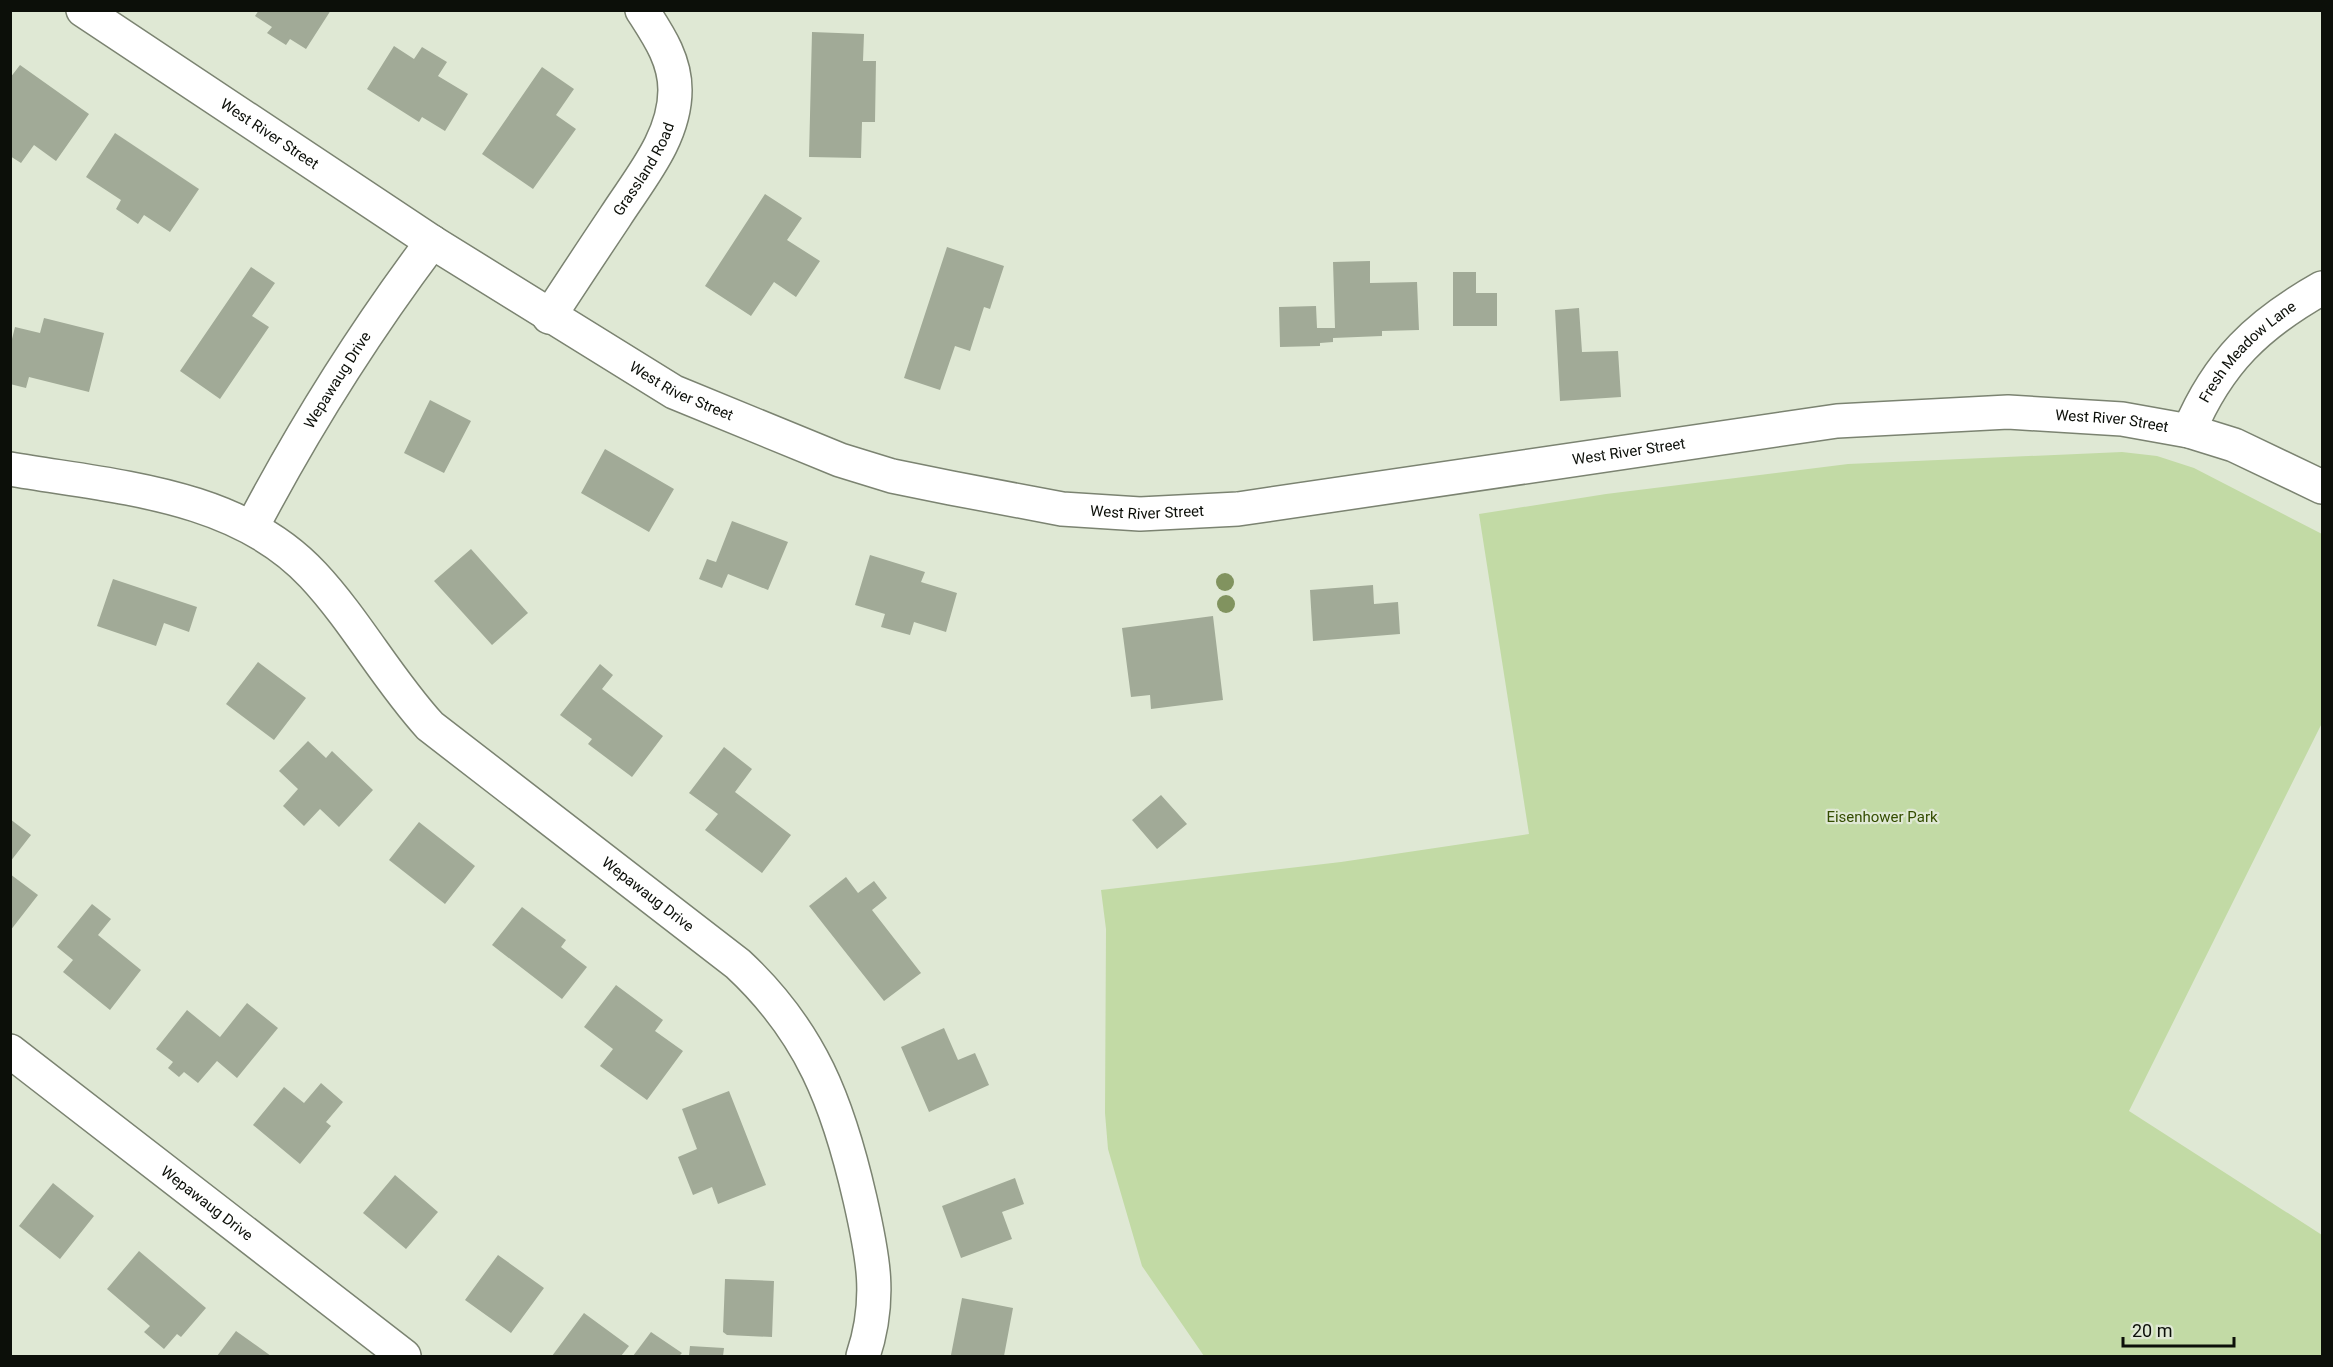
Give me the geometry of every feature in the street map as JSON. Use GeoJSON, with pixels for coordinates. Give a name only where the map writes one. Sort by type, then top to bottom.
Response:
{"type":"FeatureCollection","features":[{"type":"Feature","properties":{"kind":"street","name":"West River Street"},"geometry":{"type":"LineString","coordinates":[[83,10],[432,242],[549,317],[674,392],[840,460],[892,476],[1062,509],[1140,514],[1238,509],[1837,421],[2008,412],[2122,419],[2189,431],[2252,453],[2322,487]]}},
{"type":"Feature","properties":{"kind":"street","name":"Grassland Road"},"geometry":{"type":"LineString","coordinates":[[549,317],[651,161],[668,130],[675,91],[674,74],[659,36],[642,10]]}},
{"type":"Feature","properties":{"kind":"street","name":"Wepawaug Drive"},"geometry":{"type":"LineString","coordinates":[[252,527],[289,458],[406,276],[432,242]]}},
{"type":"Feature","properties":{"kind":"street","name":"Fresh Meadow Lane"},"geometry":{"type":"LineString","coordinates":[[2189,431],[2212,383],[2236,353],[2271,319],[2322,288]]}},
{"type":"Feature","properties":{"kind":"street","name":"Wepawaug Drive"},"geometry":{"type":"LineString","coordinates":[[10,469],[149,493],[217,512],[252,527],[297,558],[315,576],[406,700],[430,726],[738,964],[786,1014],[817,1066],[848,1144],[875,1272],[873,1312],[863,1356]]}},
{"type":"Feature","properties":{"kind":"street","name":"Wepawaug Drive"},"geometry":{"type":"LineString","coordinates":[[10,1051],[404,1356]]}},
{"type":"Feature","properties":{"kind":"green space","name":"Eisenhower Park"},"geometry":{"type":"Polygon","coordinates":[[[2122,452],[2157,456],[2194,468],[2322,534],[2322,723],[2129,1111],[2322,1235],[2322,1356],[1204,1356],[1142,1266],[1108,1149],[1105,1113],[1106,929],[1101,890],[1341,862],[1529,834],[1479,514],[1606,494],[1848,464],[2122,452]]]}},
{"type":"Feature","properties":{"kind":"building"},"geometry":{"type":"Polygon","coordinates":[[[259,10],[331,10],[306,49],[290,39],[286,45],[267,33],[272,27],[255,16],[259,10]]]}},
{"type":"Feature","properties":{"kind":"building"},"geometry":{"type":"Polygon","coordinates":[[[812,32],[864,34],[863,61],[876,61],[875,122],[862,122],[861,158],[809,157],[812,32]]]}},
{"type":"Feature","properties":{"kind":"building"},"geometry":{"type":"Polygon","coordinates":[[[394,46],[414,59],[422,47],[447,62],[438,76],[468,94],[445,131],[422,117],[419,122],[367,89],[394,46]]]}},
{"type":"Feature","properties":{"kind":"building"},"geometry":{"type":"Polygon","coordinates":[[[20,65],[89,114],[56,161],[34,145],[21,163],[10,156],[10,78],[20,65]]]}},
{"type":"Feature","properties":{"kind":"building"},"geometry":{"type":"Polygon","coordinates":[[[542,67],[574,89],[556,115],[576,129],[533,189],[482,154],[542,67]]]}},
{"type":"Feature","properties":{"kind":"building"},"geometry":{"type":"Polygon","coordinates":[[[115,133],[199,189],[170,232],[144,215],[138,224],[116,209],[121,200],[86,177],[115,133]]]}},
{"type":"Feature","properties":{"kind":"building"},"geometry":{"type":"Polygon","coordinates":[[[765,194],[802,218],[787,240],[820,261],[796,297],[774,282],[751,316],[705,286],[765,194]]]}},
{"type":"Feature","properties":{"kind":"building"},"geometry":{"type":"Polygon","coordinates":[[[947,247],[1004,266],[990,309],[984,307],[970,351],[955,346],[940,390],[904,378],[947,247]]]}},
{"type":"Feature","properties":{"kind":"building"},"geometry":{"type":"Polygon","coordinates":[[[1370,261],[1370,283],[1417,282],[1419,330],[1382,331],[1382,336],[1333,338],[1333,342],[1320,343],[1320,346],[1280,347],[1279,307],[1316,306],[1317,328],[1335,328],[1333,262],[1370,261]]]}},
{"type":"Feature","properties":{"kind":"building"},"geometry":{"type":"Polygon","coordinates":[[[251,267],[275,283],[252,316],[269,327],[220,399],[180,371],[251,267]]]}},
{"type":"Feature","properties":{"kind":"building"},"geometry":{"type":"Polygon","coordinates":[[[1453,272],[1476,272],[1476,293],[1497,293],[1497,326],[1453,326],[1453,272]]]}},
{"type":"Feature","properties":{"kind":"building"},"geometry":{"type":"Polygon","coordinates":[[[1579,308],[1582,352],[1618,351],[1621,397],[1560,401],[1555,310],[1579,308]]]}},
{"type":"Feature","properties":{"kind":"building"},"geometry":{"type":"Polygon","coordinates":[[[44,318],[104,333],[89,392],[29,377],[26,388],[10,384],[10,347],[15,327],[40,333],[44,318]]]}},
{"type":"Feature","properties":{"kind":"building"},"geometry":{"type":"Polygon","coordinates":[[[430,400],[471,421],[444,473],[404,453],[430,400]]]}},
{"type":"Feature","properties":{"kind":"building"},"geometry":{"type":"Polygon","coordinates":[[[605,449],[674,489],[649,532],[581,493],[605,449]]]}},
{"type":"Feature","properties":{"kind":"building"},"geometry":{"type":"Polygon","coordinates":[[[732,521],[788,542],[768,590],[728,574],[722,588],[699,579],[707,559],[716,562],[732,521]]]}},
{"type":"Feature","properties":{"kind":"building"},"geometry":{"type":"Polygon","coordinates":[[[471,549],[528,613],[492,645],[434,581],[471,549]]]}},
{"type":"Feature","properties":{"kind":"building"},"geometry":{"type":"Polygon","coordinates":[[[870,555],[925,572],[921,582],[957,593],[946,632],[914,622],[910,635],[881,627],[885,614],[855,605],[870,555]]]}},
{"type":"Feature","properties":{"kind":"building"},"geometry":{"type":"Polygon","coordinates":[[[113,579],[197,607],[189,632],[164,623],[156,646],[97,626],[113,579]]]}},
{"type":"Feature","properties":{"kind":"building"},"geometry":{"type":"Polygon","coordinates":[[[1373,585],[1374,604],[1398,602],[1400,634],[1313,641],[1310,590],[1373,585]]]}},
{"type":"Feature","properties":{"kind":"building"},"geometry":{"type":"Polygon","coordinates":[[[1213,616],[1223,700],[1151,709],[1150,695],[1131,697],[1122,628],[1213,616]]]}},
{"type":"Feature","properties":{"kind":"building"},"geometry":{"type":"Polygon","coordinates":[[[258,662],[306,698],[274,740],[226,704],[258,662]]]}},
{"type":"Feature","properties":{"kind":"building"},"geometry":{"type":"Polygon","coordinates":[[[600,664],[613,675],[602,689],[663,736],[632,777],[588,744],[592,739],[560,715],[600,664]]]}},
{"type":"Feature","properties":{"kind":"building"},"geometry":{"type":"Polygon","coordinates":[[[308,741],[326,758],[332,751],[373,790],[339,827],[320,809],[304,826],[283,806],[298,789],[279,771],[308,741]]]}},
{"type":"Feature","properties":{"kind":"building"},"geometry":{"type":"Polygon","coordinates":[[[724,747],[752,769],[735,792],[791,835],[762,873],[705,830],[718,814],[689,793],[724,747]]]}},
{"type":"Feature","properties":{"kind":"building"},"geometry":{"type":"Polygon","coordinates":[[[1161,795],[1187,824],[1157,849],[1132,820],[1161,795]]]}},
{"type":"Feature","properties":{"kind":"building"},"geometry":{"type":"Polygon","coordinates":[[[10,819],[31,835],[10,862],[10,819]]]}},
{"type":"Feature","properties":{"kind":"building"},"geometry":{"type":"Polygon","coordinates":[[[419,822],[475,866],[445,904],[389,860],[419,822]]]}},
{"type":"Feature","properties":{"kind":"building"},"geometry":{"type":"Polygon","coordinates":[[[10,874],[38,895],[10,931],[10,874]]]}},
{"type":"Feature","properties":{"kind":"building"},"geometry":{"type":"Polygon","coordinates":[[[846,877],[858,893],[874,881],[887,898],[872,910],[921,973],[884,1001],[809,906],[846,877]]]}},
{"type":"Feature","properties":{"kind":"building"},"geometry":{"type":"Polygon","coordinates":[[[92,904],[111,919],[98,935],[141,970],[110,1010],[63,972],[73,960],[57,947],[92,904]]]}},
{"type":"Feature","properties":{"kind":"building"},"geometry":{"type":"Polygon","coordinates":[[[522,907],[566,940],[561,947],[587,967],[562,999],[492,945],[522,907]]]}},
{"type":"Feature","properties":{"kind":"building"},"geometry":{"type":"Polygon","coordinates":[[[616,985],[663,1020],[655,1031],[683,1051],[647,1100],[600,1066],[613,1049],[584,1027],[616,985]]]}},
{"type":"Feature","properties":{"kind":"building"},"geometry":{"type":"Polygon","coordinates":[[[247,1003],[278,1028],[237,1078],[217,1061],[198,1083],[184,1072],[179,1077],[168,1068],[173,1062],[156,1049],[187,1010],[220,1037],[247,1003]]]}},
{"type":"Feature","properties":{"kind":"building"},"geometry":{"type":"Polygon","coordinates":[[[944,1028],[958,1060],[975,1053],[989,1085],[929,1112],[901,1047],[944,1028]]]}},
{"type":"Feature","properties":{"kind":"building"},"geometry":{"type":"Polygon","coordinates":[[[321,1083],[343,1102],[326,1122],[331,1126],[300,1164],[253,1125],[284,1087],[304,1103],[321,1083]]]}},
{"type":"Feature","properties":{"kind":"building"},"geometry":{"type":"Polygon","coordinates":[[[729,1091],[766,1185],[718,1204],[712,1187],[693,1195],[678,1157],[697,1149],[682,1109],[729,1091]]]}},
{"type":"Feature","properties":{"kind":"building"},"geometry":{"type":"Polygon","coordinates":[[[395,1175],[438,1212],[406,1249],[363,1213],[395,1175]]]}},
{"type":"Feature","properties":{"kind":"building"},"geometry":{"type":"Polygon","coordinates":[[[1015,1178],[1024,1204],[1002,1212],[1012,1239],[961,1258],[942,1206],[1015,1178]]]}},
{"type":"Feature","properties":{"kind":"building"},"geometry":{"type":"Polygon","coordinates":[[[53,1183],[94,1216],[60,1259],[19,1226],[53,1183]]]}},
{"type":"Feature","properties":{"kind":"building"},"geometry":{"type":"Polygon","coordinates":[[[139,1251],[206,1308],[181,1337],[177,1334],[164,1349],[144,1332],[150,1326],[107,1289],[139,1251]]]}},
{"type":"Feature","properties":{"kind":"building"},"geometry":{"type":"Polygon","coordinates":[[[498,1255],[544,1288],[511,1333],[465,1300],[498,1255]]]}},
{"type":"Feature","properties":{"kind":"building"},"geometry":{"type":"Polygon","coordinates":[[[725,1279],[774,1281],[772,1337],[727,1335],[723,1332],[725,1279]]]}},
{"type":"Feature","properties":{"kind":"building"},"geometry":{"type":"Polygon","coordinates":[[[962,1298],[1013,1308],[1004,1356],[951,1355],[962,1298]]]}},
{"type":"Feature","properties":{"kind":"building"},"geometry":{"type":"Polygon","coordinates":[[[584,1313],[629,1346],[621,1356],[552,1356],[584,1313]]]}},
{"type":"Feature","properties":{"kind":"building"},"geometry":{"type":"Polygon","coordinates":[[[236,1331],[271,1356],[217,1356],[236,1331]]]}},
{"type":"Feature","properties":{"kind":"building"},"geometry":{"type":"Polygon","coordinates":[[[651,1332],[682,1353],[679,1356],[633,1356],[651,1332]]]}},
{"type":"Feature","properties":{"kind":"building"},"geometry":{"type":"Polygon","coordinates":[[[690,1346],[724,1348],[723,1356],[689,1356],[690,1346]]]}}]}
